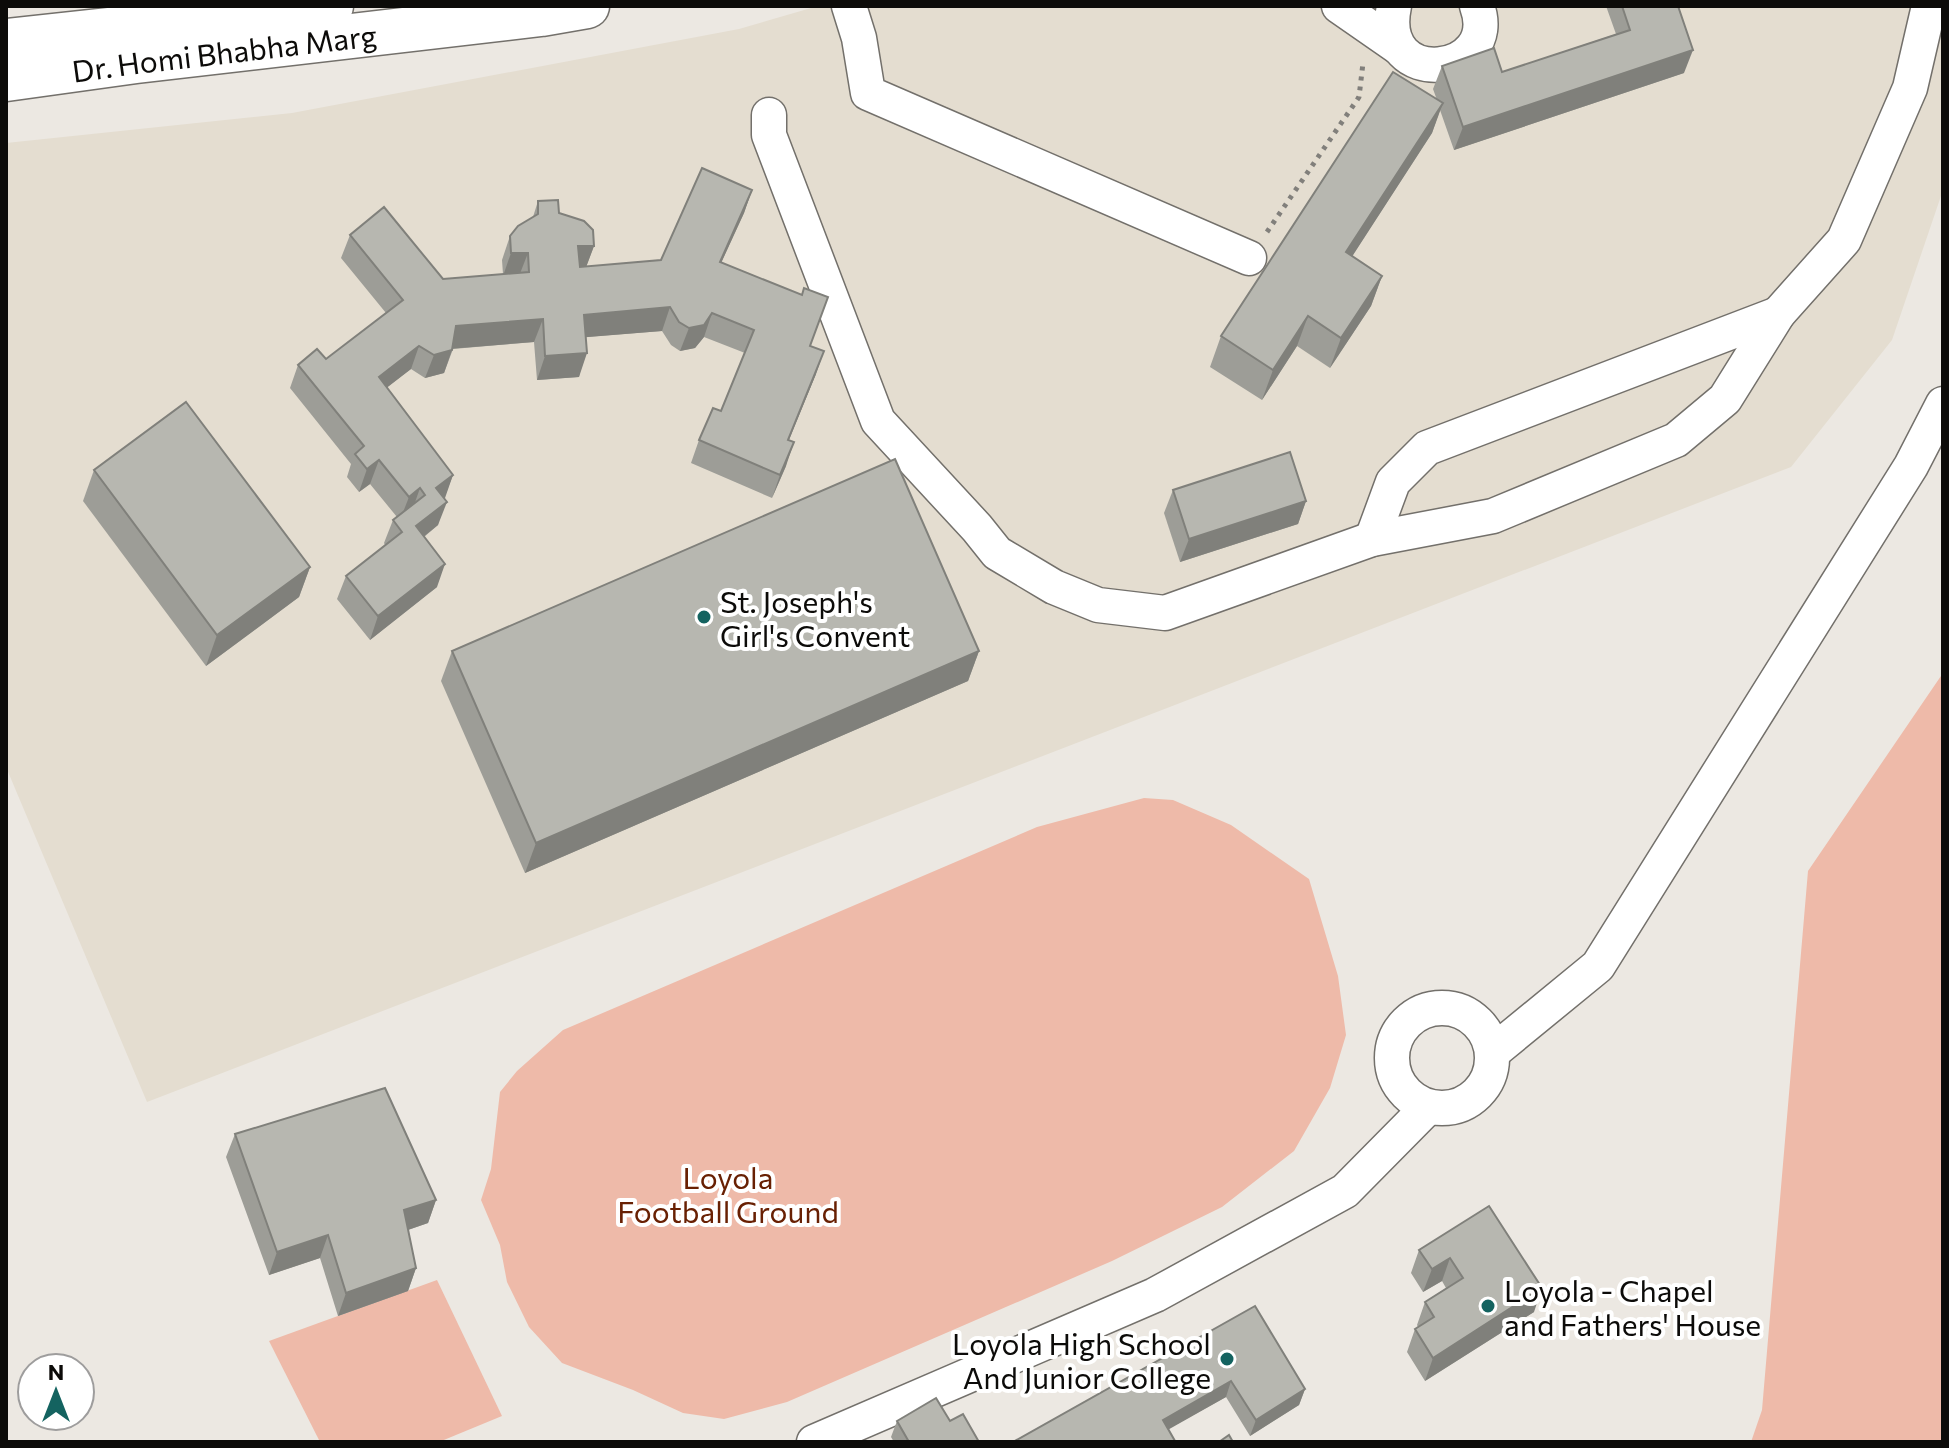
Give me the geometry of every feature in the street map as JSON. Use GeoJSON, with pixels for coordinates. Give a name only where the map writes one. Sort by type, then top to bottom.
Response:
{"type":"FeatureCollection","features":[{"type":"Feature","properties":{"kind":"main road","name":"Dr. Homi Bhabha Marg"},"geometry":{"type":"LineString","coordinates":[[6,41],[331,6]]}},
{"type":"Feature","properties":{"kind":"main road","name":"Dr. Homi Bhabha Marg"},"geometry":{"type":"LineString","coordinates":[[6,79],[587,6]]}},
{"type":"Feature","properties":{"kind":"lane"},"geometry":{"type":"LineString","coordinates":[[849,6],[859,38],[868,93],[1249,258]]}},
{"type":"Feature","properties":{"kind":"lane"},"geometry":{"type":"LineString","coordinates":[[1339,6],[1381,16],[1398,47],[1409,58],[1423,65],[1438,66],[1452,63],[1475,44],[1480,29],[1477,6]]}},
{"type":"Feature","properties":{"kind":"lane"},"geometry":{"type":"LineString","coordinates":[[769,115],[769,135],[878,421],[997,553],[1054,587],[1098,605],[1165,613],[1372,539],[1493,516],[1676,440],[1725,399],[1778,314],[1844,240],[1910,88],[1929,6]]}},
{"type":"Feature","properties":{"kind":"lane"},"geometry":{"type":"LineString","coordinates":[[1372,539],[1393,482],[1427,448],[1778,314]]}},
{"type":"Feature","properties":{"kind":"lane"},"geometry":{"type":"LineString","coordinates":[[1493,1052],[1598,966],[1911,466],[1943,404]]}},
{"type":"Feature","properties":{"kind":"lane"},"geometry":{"type":"LineString","coordinates":[[1448,1008],[1478,1022],[1488,1036],[1493,1052],[1491,1068],[1486,1084],[1461,1105],[1428,1107],[1407,1094],[1394,1073],[1392,1057],[1395,1040],[1403,1026],[1416,1015],[1431,1009],[1448,1008]]}},
{"type":"Feature","properties":{"kind":"lane"},"geometry":{"type":"LineString","coordinates":[[814,1442],[1155,1295],[1345,1191],[1428,1107]]}},
{"type":"Feature","properties":{"kind":"path"},"geometry":{"type":"LineString","coordinates":[[1249,258],[1359,97],[1381,16]]}},
{"type":"Feature","properties":{"kind":"shaded area","name":"St. Joseph's Girl's Convent"},"geometry":{"type":"Polygon","coordinates":[[[818,6],[1943,6],[1943,190],[1892,340],[1791,467],[147,1102],[6,767],[6,143],[292,113],[739,29],[818,6]]]}},
{"type":"Feature","properties":{"kind":"green space"},"geometry":{"type":"Polygon","coordinates":[[[1943,673],[1943,1442],[1751,1442],[1762,1410],[1808,871],[1943,673]]]}},
{"type":"Feature","properties":{"kind":"green space","name":"Loyola Football Ground"},"geometry":{"type":"Polygon","coordinates":[[[1144,798],[1173,800],[1231,825],[1309,879],[1338,976],[1346,1035],[1330,1088],[1294,1151],[1222,1207],[1112,1261],[787,1402],[724,1419],[683,1413],[562,1363],[529,1327],[507,1282],[500,1245],[481,1200],[491,1169],[500,1092],[517,1071],[563,1030],[1037,827],[1144,798]]]}},
{"type":"Feature","properties":{"kind":"green space"},"geometry":{"type":"Polygon","coordinates":[[[437,1280],[502,1416],[439,1442],[320,1442],[269,1341],[437,1280]]]}},
{"type":"Feature","properties":{"kind":"building"},"geometry":{"type":"Polygon","coordinates":[[[1622,6],[1678,6],[1693,50],[1463,127],[1442,66],[1494,48],[1502,72],[1630,30],[1622,6]]]}},
{"type":"Feature","properties":{"kind":"building"},"geometry":{"type":"Polygon","coordinates":[[[1393,72],[1443,103],[1346,252],[1382,276],[1341,338],[1308,316],[1273,370],[1221,336],[1393,72]]]}},
{"type":"Feature","properties":{"kind":"building"},"geometry":{"type":"Polygon","coordinates":[[[702,168],[752,190],[720,262],[802,295],[804,288],[828,297],[810,346],[824,351],[788,440],[794,442],[780,475],[699,440],[713,408],[721,411],[754,330],[712,313],[704,325],[689,328],[679,322],[670,307],[584,315],[587,353],[545,356],[543,319],[456,326],[452,350],[434,355],[419,346],[379,377],[453,475],[436,488],[447,502],[416,526],[445,564],[378,616],[346,576],[402,532],[393,520],[425,495],[420,488],[409,497],[379,460],[367,469],[355,454],[364,446],[298,365],[317,349],[326,359],[403,300],[350,235],[384,207],[443,279],[529,272],[528,253],[511,253],[510,236],[518,226],[538,214],[538,201],[558,200],[559,213],[584,221],[593,230],[594,246],[578,246],[580,267],[661,260],[702,168]]]}},
{"type":"Feature","properties":{"kind":"building"},"geometry":{"type":"Polygon","coordinates":[[[186,402],[310,567],[217,635],[94,470],[186,402]]]}},
{"type":"Feature","properties":{"kind":"building"},"geometry":{"type":"Polygon","coordinates":[[[1290,452],[1306,501],[1189,539],[1173,490],[1290,452]]]}},
{"type":"Feature","properties":{"kind":"building"},"geometry":{"type":"Polygon","coordinates":[[[895,459],[979,651],[536,843],[452,651],[895,459]]]}},
{"type":"Feature","properties":{"kind":"building"},"geometry":{"type":"Polygon","coordinates":[[[385,1088],[436,1200],[404,1210],[416,1268],[346,1293],[328,1235],[277,1252],[235,1134],[385,1088]]]}},
{"type":"Feature","properties":{"kind":"building","name":"Loyola - Chapel and Fathers' House"},"geometry":{"type":"Polygon","coordinates":[[[1489,1206],[1542,1288],[1433,1358],[1415,1329],[1434,1317],[1425,1302],[1463,1278],[1450,1258],[1432,1269],[1419,1250],[1489,1206]]]}},
{"type":"Feature","properties":{"kind":"building","name":"Loyola High School And Junior College"},"geometry":{"type":"Polygon","coordinates":[[[1255,1306],[1305,1389],[1256,1420],[1231,1381],[1163,1420],[1175,1441],[1172,1442],[1013,1442],[1255,1306]]]}},
{"type":"Feature","properties":{"kind":"building"},"geometry":{"type":"Polygon","coordinates":[[[936,1398],[950,1421],[963,1414],[979,1442],[909,1442],[897,1421],[936,1398]]]}},
{"type":"Feature","properties":{"kind":"building"},"geometry":{"type":"Polygon","coordinates":[[[1229,1435],[1233,1442],[1219,1442],[1229,1435]]]}},
{"type":"Feature","properties":{"kind":"place","name":"St. Joseph's Girl's Convent"},"geometry":{"type":"Point","coordinates":[704,617]}},
{"type":"Feature","properties":{"kind":"place","name":"Loyola - Chapel and Fathers' House"},"geometry":{"type":"Point","coordinates":[1488,1306]}},
{"type":"Feature","properties":{"kind":"place","name":"Loyola High School And Junior College"},"geometry":{"type":"Point","coordinates":[1227,1359]}}]}
